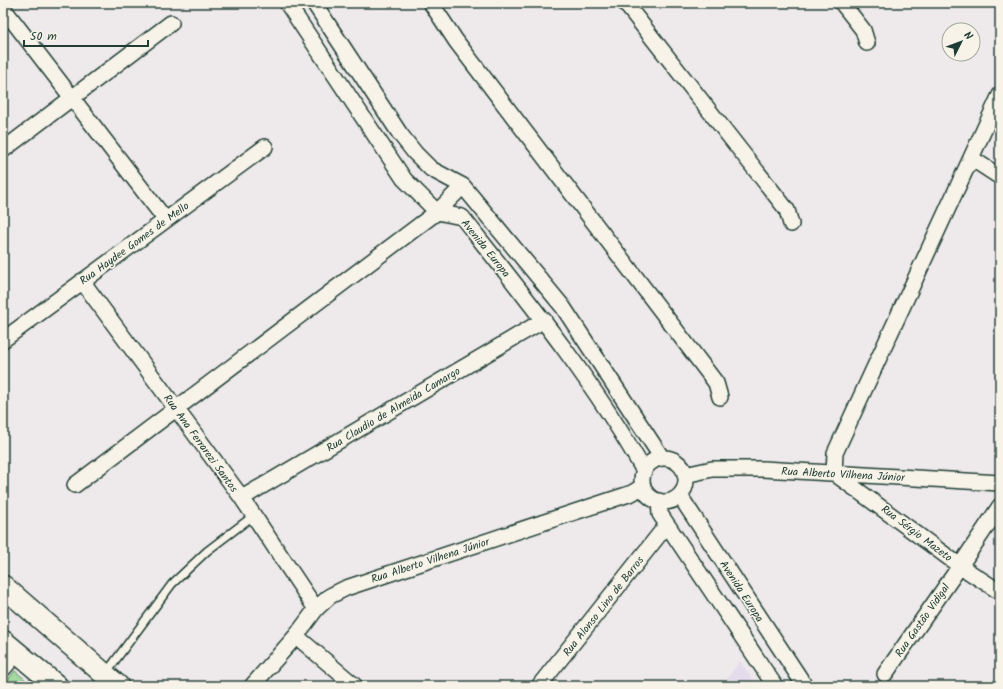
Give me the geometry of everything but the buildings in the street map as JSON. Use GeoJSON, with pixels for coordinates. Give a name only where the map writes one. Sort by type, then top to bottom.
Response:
{"type":"FeatureCollection","features":[{"type":"Feature","properties":{"kind":"main road"},"geometry":{"type":"LineString","coordinates":[[3,586],[111,680]]}},
{"type":"Feature","properties":{"kind":"main road"},"geometry":{"type":"LineString","coordinates":[[10,647],[57,686]]}},
{"type":"Feature","properties":{"kind":"street"},"geometry":{"type":"LineString","coordinates":[[287,3],[404,179],[437,212]]}},
{"type":"Feature","properties":{"kind":"street","name":"Avenida Europa"},"geometry":{"type":"LineString","coordinates":[[314,3],[400,134],[415,153],[431,169],[463,186],[563,307],[662,458]]}},
{"type":"Feature","properties":{"kind":"street"},"geometry":{"type":"LineString","coordinates":[[431,3],[456,41],[716,383],[720,397]]}},
{"type":"Feature","properties":{"kind":"street"},"geometry":{"type":"LineString","coordinates":[[625,3],[787,210],[791,224]]}},
{"type":"Feature","properties":{"kind":"street"},"geometry":{"type":"LineString","coordinates":[[842,3],[864,30],[868,43]]}},
{"type":"Feature","properties":{"kind":"street"},"geometry":{"type":"LineString","coordinates":[[3,8],[165,219]]}},
{"type":"Feature","properties":{"kind":"street"},"geometry":{"type":"LineString","coordinates":[[3,150],[71,97],[171,23]]}},
{"type":"Feature","properties":{"kind":"street"},"geometry":{"type":"LineString","coordinates":[[834,472],[835,453],[1000,95]]}},
{"type":"Feature","properties":{"kind":"street","name":"Rua Haydee Gomes de Mello"},"geometry":{"type":"LineString","coordinates":[[3,340],[264,146]]}},
{"type":"Feature","properties":{"kind":"street"},"geometry":{"type":"LineString","coordinates":[[971,158],[1000,177]]}},
{"type":"Feature","properties":{"kind":"street"},"geometry":{"type":"LineString","coordinates":[[75,485],[437,212],[463,186]]}},
{"type":"Feature","properties":{"kind":"street","name":"Avenida Europa"},"geometry":{"type":"LineString","coordinates":[[437,212],[462,217],[544,320],[603,403],[644,471]]}},
{"type":"Feature","properties":{"kind":"street","name":"Rua Ana Ferrarezi Santos"},"geometry":{"type":"LineString","coordinates":[[82,281],[242,498],[316,609]]}},
{"type":"Feature","properties":{"kind":"street","name":"Rua Claudio de Almeida Camargo"},"geometry":{"type":"LineString","coordinates":[[242,498],[544,320]]}},
{"type":"Feature","properties":{"kind":"street"},"geometry":{"type":"LineString","coordinates":[[662,458],[677,462],[682,468],[686,482],[680,496],[674,500],[666,502],[659,502],[647,493],[643,486],[642,478],[644,471],[649,465],[655,460],[662,458]]}},
{"type":"Feature","properties":{"kind":"street","name":"Rua Alberto Vilhena Júnior"},"geometry":{"type":"LineString","coordinates":[[685,475],[712,469],[763,469],[1000,483]]}},
{"type":"Feature","properties":{"kind":"street","name":"Rua Sérgio Mazeto"},"geometry":{"type":"LineString","coordinates":[[834,472],[960,566],[1000,592]]}},
{"type":"Feature","properties":{"kind":"street","name":"Rua Alberto Vilhena Júnior"},"geometry":{"type":"LineString","coordinates":[[252,686],[296,636],[316,609],[330,596],[346,588],[632,493],[643,486]]}},
{"type":"Feature","properties":{"kind":"street","name":"Avenida Europa"},"geometry":{"type":"LineString","coordinates":[[680,496],[805,686]]}},
{"type":"Feature","properties":{"kind":"street"},"geometry":{"type":"LineString","coordinates":[[659,502],[660,514],[774,684],[792,668]]}},
{"type":"Feature","properties":{"kind":"street","name":"Rua Gastão Vidigal"},"geometry":{"type":"LineString","coordinates":[[885,674],[1000,506]]}},
{"type":"Feature","properties":{"kind":"street","name":"Rua Alonso Lino de Barros"},"geometry":{"type":"LineString","coordinates":[[539,686],[657,538],[669,527]]}},
{"type":"Feature","properties":{"kind":"street"},"geometry":{"type":"LineString","coordinates":[[296,636],[355,686]]}},
{"type":"Feature","properties":{"kind":"street"},"geometry":{"type":"LineString","coordinates":[[3,669],[10,647]]}},
{"type":"Feature","properties":{"kind":"lane"},"geometry":{"type":"LineString","coordinates":[[111,680],[172,584],[207,550],[253,516]]}},
{"type":"Feature","properties":{"kind":"shaded area"},"geometry":{"type":"Polygon","coordinates":[[[740,661],[757,686],[722,686],[740,661]]]}},
{"type":"Feature","properties":{"kind":"green space"},"geometry":{"type":"Polygon","coordinates":[[[15,671],[33,686],[3,686],[15,671]]]}}]}
